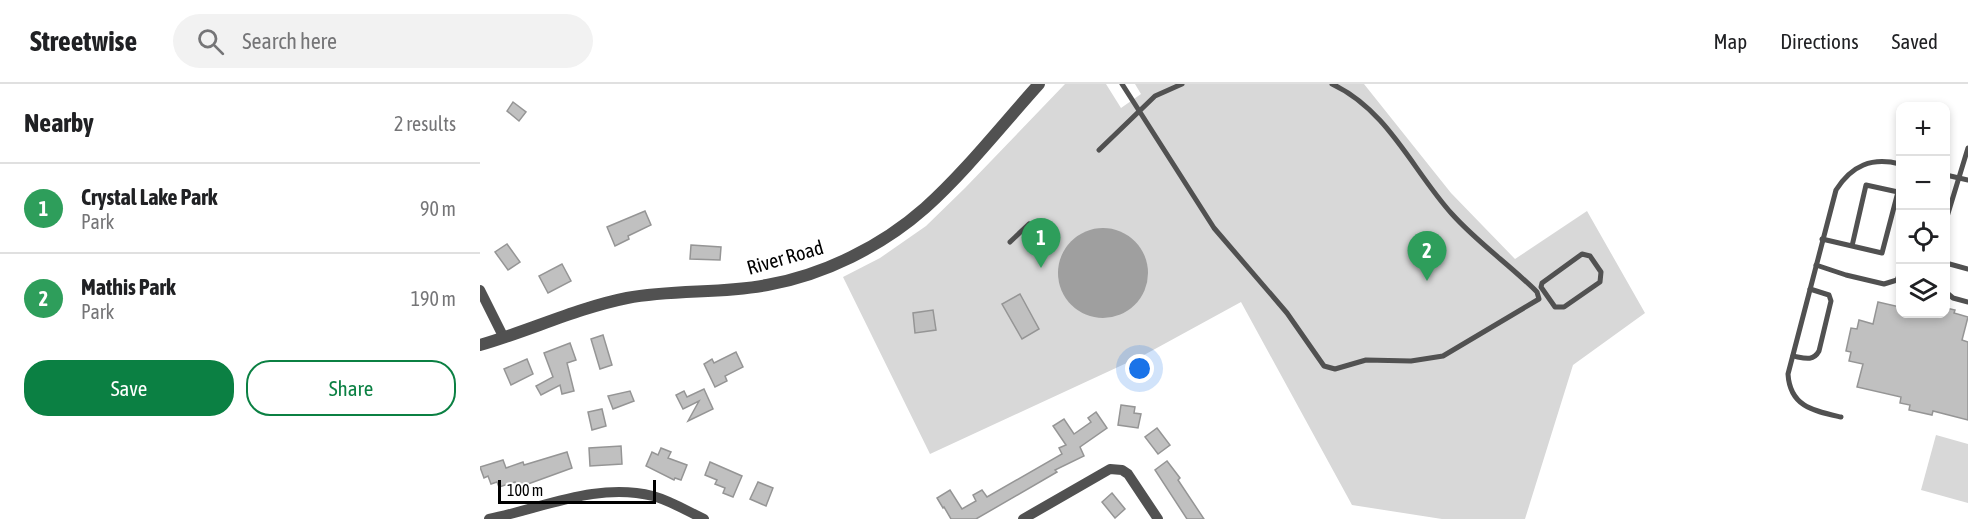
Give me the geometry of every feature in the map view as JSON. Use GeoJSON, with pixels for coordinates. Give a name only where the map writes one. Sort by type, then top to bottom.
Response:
{"type":"FeatureCollection","features":[{"type":"Feature","properties":{"kind":"street","name":"River Road"},"geometry":{"type":"LineString","coordinates":[[480,345],[620,300],[661,293],[770,285],[814,272],[854,255],[890,234],[930,203],[1039,84]]}},
{"type":"Feature","properties":{"kind":"street"},"geometry":{"type":"LineString","coordinates":[[480,290],[504,338]]}},
{"type":"Feature","properties":{"kind":"street"},"geometry":{"type":"LineString","coordinates":[[1023,519],[1110,469],[1116,468],[1128,474],[1158,519]]}},
{"type":"Feature","properties":{"kind":"street"},"geometry":{"type":"LineString","coordinates":[[489,519],[566,499],[610,492],[658,498],[704,519]]}},
{"type":"Feature","properties":{"kind":"lane"},"geometry":{"type":"LineString","coordinates":[[1122,84],[1214,228],[1287,313],[1324,366],[1329,369],[1366,360],[1412,361],[1443,356],[1536,302],[1541,294],[1542,283],[1582,254],[1590,256],[1601,272],[1600,282],[1564,307],[1555,306],[1541,294],[1519,274],[1467,230],[1435,194],[1402,147],[1377,117],[1359,101],[1332,84]]}},
{"type":"Feature","properties":{"kind":"lane"},"geometry":{"type":"LineString","coordinates":[[1099,150],[1155,96],[1182,84]]}},
{"type":"Feature","properties":{"kind":"lane"},"geometry":{"type":"LineString","coordinates":[[1949,210],[1968,148]]}},
{"type":"Feature","properties":{"kind":"lane"},"geometry":{"type":"LineString","coordinates":[[1841,417],[1815,411],[1797,399],[1789,383],[1788,374],[1836,190],[1847,175],[1865,164],[1876,161],[1896,164]]}},
{"type":"Feature","properties":{"kind":"lane"},"geometry":{"type":"LineString","coordinates":[[1950,176],[1968,180]]}},
{"type":"Feature","properties":{"kind":"lane"},"geometry":{"type":"LineString","coordinates":[[1822,239],[1882,254],[1899,192],[1866,185],[1852,246]]}},
{"type":"Feature","properties":{"kind":"lane"},"geometry":{"type":"LineString","coordinates":[[1010,242],[1029,224]]}},
{"type":"Feature","properties":{"kind":"lane"},"geometry":{"type":"LineString","coordinates":[[1816,264],[1846,275],[1884,284],[1896,280]]}},
{"type":"Feature","properties":{"kind":"lane"},"geometry":{"type":"LineString","coordinates":[[1950,264],[1968,269]]}},
{"type":"Feature","properties":{"kind":"lane"},"geometry":{"type":"LineString","coordinates":[[1793,356],[1810,359],[1819,351],[1831,301],[1825,292],[1810,289]]}},
{"type":"Feature","properties":{"kind":"lane"},"geometry":{"type":"LineString","coordinates":[[1950,295],[1968,302]]}},
{"type":"Feature","properties":{"kind":"shaded area"},"geometry":{"type":"Polygon","coordinates":[[[1065,84],[1106,84],[1121,108],[1141,94],[1135,84],[1364,84],[1451,193],[1515,259],[1587,211],[1645,313],[1573,365],[1525,519],[1442,519],[1352,505],[1241,302],[1144,355],[930,454],[843,277],[880,258],[926,226],[1065,84]]]}},
{"type":"Feature","properties":{"kind":"shaded area"},"geometry":{"type":"Polygon","coordinates":[[[1103,228],[1120,231],[1135,241],[1145,256],[1148,273],[1145,290],[1135,305],[1120,315],[1103,318],[1086,315],[1071,305],[1061,290],[1058,273],[1061,256],[1071,241],[1086,231],[1103,228]]]}},
{"type":"Feature","properties":{"kind":"shaded area"},"geometry":{"type":"Polygon","coordinates":[[[1936,435],[1968,444],[1968,503],[1921,490],[1936,435]]]}},
{"type":"Feature","properties":{"kind":"building"},"geometry":{"type":"Polygon","coordinates":[[[513,102],[526,112],[519,121],[507,111],[513,102]]]}},
{"type":"Feature","properties":{"kind":"building"},"geometry":{"type":"Polygon","coordinates":[[[645,211],[651,225],[628,236],[629,239],[615,246],[607,227],[645,211]]]}},
{"type":"Feature","properties":{"kind":"building"},"geometry":{"type":"Polygon","coordinates":[[[507,244],[520,262],[508,270],[495,252],[507,244]]]}},
{"type":"Feature","properties":{"kind":"building"},"geometry":{"type":"Polygon","coordinates":[[[691,245],[721,247],[720,260],[690,259],[691,245]]]}},
{"type":"Feature","properties":{"kind":"building"},"geometry":{"type":"Polygon","coordinates":[[[562,264],[571,281],[548,293],[539,276],[562,264]]]}},
{"type":"Feature","properties":{"kind":"building"},"geometry":{"type":"Polygon","coordinates":[[[1020,294],[1039,329],[1022,339],[1002,304],[1020,294]]]}},
{"type":"Feature","properties":{"kind":"building"},"geometry":{"type":"Polygon","coordinates":[[[1878,302],[1896,306],[1896,318],[1950,318],[1950,309],[1955,310],[1954,313],[1968,317],[1962,340],[1968,342],[1968,420],[1933,411],[1932,415],[1909,410],[1910,405],[1900,403],[1901,397],[1857,387],[1863,364],[1849,361],[1851,352],[1846,351],[1851,328],[1857,329],[1859,320],[1873,324],[1878,302]]]}},
{"type":"Feature","properties":{"kind":"building"},"geometry":{"type":"Polygon","coordinates":[[[933,310],[936,330],[915,333],[913,313],[933,310]]]}},
{"type":"Feature","properties":{"kind":"building"},"geometry":{"type":"Polygon","coordinates":[[[603,335],[612,365],[600,369],[591,339],[603,335]]]}},
{"type":"Feature","properties":{"kind":"building"},"geometry":{"type":"Polygon","coordinates":[[[570,343],[576,360],[567,363],[574,391],[562,394],[560,385],[541,395],[536,386],[553,377],[544,353],[570,343]]]}},
{"type":"Feature","properties":{"kind":"building"},"geometry":{"type":"Polygon","coordinates":[[[736,352],[743,367],[725,376],[727,381],[715,387],[704,364],[712,359],[714,363],[736,352]]]}},
{"type":"Feature","properties":{"kind":"building"},"geometry":{"type":"Polygon","coordinates":[[[527,359],[533,374],[511,385],[504,369],[527,359]]]}},
{"type":"Feature","properties":{"kind":"building"},"geometry":{"type":"Polygon","coordinates":[[[704,389],[713,409],[688,421],[699,401],[683,409],[676,395],[684,391],[687,397],[704,389]]]}},
{"type":"Feature","properties":{"kind":"building"},"geometry":{"type":"Polygon","coordinates":[[[630,391],[634,401],[613,409],[608,396],[630,391]]]}},
{"type":"Feature","properties":{"kind":"building"},"geometry":{"type":"Polygon","coordinates":[[[1121,405],[1135,407],[1134,413],[1141,414],[1138,428],[1118,425],[1121,405]]]}},
{"type":"Feature","properties":{"kind":"building"},"geometry":{"type":"Polygon","coordinates":[[[602,409],[606,426],[592,430],[588,412],[602,409]]]}},
{"type":"Feature","properties":{"kind":"building"},"geometry":{"type":"Polygon","coordinates":[[[1096,412],[1107,428],[1080,447],[1084,456],[1055,470],[1057,472],[976,519],[951,519],[937,498],[950,490],[962,509],[976,501],[973,495],[982,490],[987,497],[1062,454],[1059,448],[1066,445],[1053,426],[1064,419],[1074,434],[1091,422],[1088,418],[1096,412]]]}},
{"type":"Feature","properties":{"kind":"building"},"geometry":{"type":"Polygon","coordinates":[[[1157,428],[1170,445],[1158,454],[1145,437],[1157,428]]]}},
{"type":"Feature","properties":{"kind":"building"},"geometry":{"type":"Polygon","coordinates":[[[621,446],[622,464],[590,466],[589,448],[621,446]]]}},
{"type":"Feature","properties":{"kind":"building"},"geometry":{"type":"Polygon","coordinates":[[[661,448],[671,452],[668,458],[687,465],[681,480],[675,478],[674,480],[646,466],[652,452],[658,455],[661,448]]]}},
{"type":"Feature","properties":{"kind":"building"},"geometry":{"type":"Polygon","coordinates":[[[567,452],[572,468],[517,488],[515,482],[499,487],[497,482],[491,484],[488,476],[484,478],[480,467],[503,460],[506,468],[523,462],[524,465],[567,452]]]}},
{"type":"Feature","properties":{"kind":"building"},"geometry":{"type":"Polygon","coordinates":[[[1167,461],[1180,478],[1178,480],[1204,519],[1187,519],[1155,470],[1167,461]]]}},
{"type":"Feature","properties":{"kind":"building"},"geometry":{"type":"Polygon","coordinates":[[[710,462],[742,476],[733,497],[723,493],[725,488],[715,484],[717,480],[705,475],[710,462]]]}},
{"type":"Feature","properties":{"kind":"building"},"geometry":{"type":"Polygon","coordinates":[[[758,482],[773,488],[766,506],[750,499],[758,482]]]}},
{"type":"Feature","properties":{"kind":"building"},"geometry":{"type":"Polygon","coordinates":[[[1112,493],[1125,509],[1115,518],[1102,502],[1112,493]]]}},
{"type":"Feature","properties":{"kind":"place","name":"Crystal Lake Park"},"geometry":{"type":"Point","coordinates":[1041,268]}},
{"type":"Feature","properties":{"kind":"place","name":"Mathis Park"},"geometry":{"type":"Point","coordinates":[1427,281]}}]}
